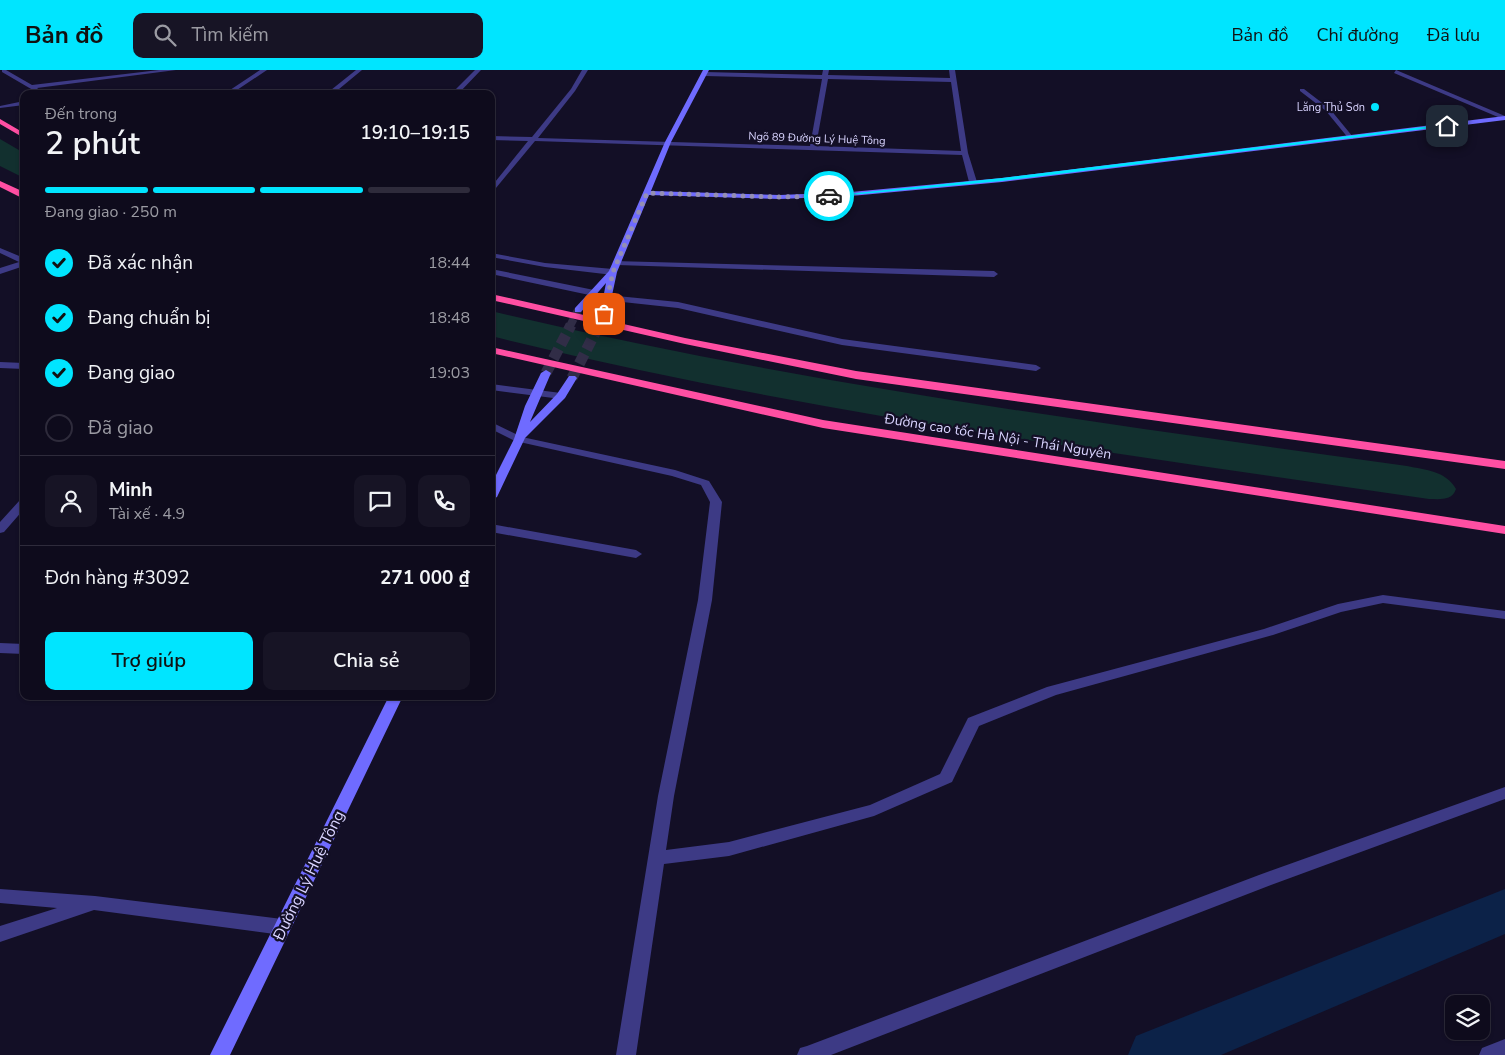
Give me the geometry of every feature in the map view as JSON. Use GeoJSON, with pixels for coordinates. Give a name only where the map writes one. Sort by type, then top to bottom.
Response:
{"type":"FeatureCollection","features":[{"type":"Feature","properties":{"kind":"highway"},"geometry":{"type":"LineString","coordinates":[[0,121],[20,134]]}},
{"type":"Feature","properties":{"kind":"highway"},"geometry":{"type":"LineString","coordinates":[[0,184],[20,194]]}},
{"type":"Feature","properties":{"kind":"highway"},"geometry":{"type":"LineString","coordinates":[[495,298],[686,341],[856,374],[1505,465]]}},
{"type":"Feature","properties":{"kind":"highway","name":"Đường cao tốc Hà Nội - Thái Nguyên"},"geometry":{"type":"LineString","coordinates":[[495,351],[823,424],[1505,530]]}},
{"type":"Feature","properties":{"kind":"main road"},"geometry":{"type":"LineString","coordinates":[[604,314],[615,267],[668,142],[705,72]]}},
{"type":"Feature","properties":{"kind":"main road"},"geometry":{"type":"LineString","coordinates":[[647,193],[803,197],[973,182],[1505,118]]}},
{"type":"Feature","properties":{"kind":"main road"},"geometry":{"type":"LineString","coordinates":[[578,310],[615,267]]}},
{"type":"Feature","properties":{"kind":"main road"},"geometry":{"type":"LineString","coordinates":[[495,489],[519,439],[546,373]]}},
{"type":"Feature","properties":{"kind":"main road"},"geometry":{"type":"LineString","coordinates":[[519,439],[561,396],[572,378]]}},
{"type":"Feature","properties":{"kind":"main road","name":"Đường Lý Huệ Tông"},"geometry":{"type":"LineString","coordinates":[[220,1055],[394,700]]}},
{"type":"Feature","properties":{"kind":"street"},"geometry":{"type":"LineString","coordinates":[[31,87],[173,70]]}},
{"type":"Feature","properties":{"kind":"street"},"geometry":{"type":"LineString","coordinates":[[233,90],[264,70]]}},
{"type":"Feature","properties":{"kind":"street"},"geometry":{"type":"LineString","coordinates":[[335,90],[360,70]]}},
{"type":"Feature","properties":{"kind":"street"},"geometry":{"type":"LineString","coordinates":[[458,90],[478,70]]}},
{"type":"Feature","properties":{"kind":"street"},"geometry":{"type":"LineString","coordinates":[[495,187],[573,90],[585,70]]}},
{"type":"Feature","properties":{"kind":"street"},"geometry":{"type":"LineString","coordinates":[[952,70],[965,153],[973,182]]}},
{"type":"Feature","properties":{"kind":"street"},"geometry":{"type":"LineString","coordinates":[[4,71],[36,90]]}},
{"type":"Feature","properties":{"kind":"street"},"geometry":{"type":"LineString","coordinates":[[705,72],[825,73],[953,80]]}},
{"type":"Feature","properties":{"kind":"street"},"geometry":{"type":"LineString","coordinates":[[1396,72],[1505,118]]}},
{"type":"Feature","properties":{"kind":"street"},"geometry":{"type":"LineString","coordinates":[[813,147],[825,73]]}},
{"type":"Feature","properties":{"kind":"street"},"geometry":{"type":"LineString","coordinates":[[1302,90],[1328,110],[1351,138]]}},
{"type":"Feature","properties":{"kind":"street"},"geometry":{"type":"LineString","coordinates":[[2,107],[20,104]]}},
{"type":"Feature","properties":{"kind":"street","name":"Ngõ 89 Đường Lý Huệ Tông"},"geometry":{"type":"LineString","coordinates":[[495,138],[668,142],[965,153]]}},
{"type":"Feature","properties":{"kind":"street"},"geometry":{"type":"LineString","coordinates":[[0,250],[20,260]]}},
{"type":"Feature","properties":{"kind":"street"},"geometry":{"type":"LineString","coordinates":[[495,256],[546,265],[994,274]]}},
{"type":"Feature","properties":{"kind":"street"},"geometry":{"type":"LineString","coordinates":[[0,271],[20,264]]}},
{"type":"Feature","properties":{"kind":"street"},"geometry":{"type":"LineString","coordinates":[[495,272],[594,293]]}},
{"type":"Feature","properties":{"kind":"street"},"geometry":{"type":"LineString","coordinates":[[607,298],[678,305],[842,342],[1036,368]]}},
{"type":"Feature","properties":{"kind":"street"},"geometry":{"type":"LineString","coordinates":[[0,365],[20,366]]}},
{"type":"Feature","properties":{"kind":"street"},"geometry":{"type":"LineString","coordinates":[[495,388],[561,396]]}},
{"type":"Feature","properties":{"kind":"street"},"geometry":{"type":"LineString","coordinates":[[495,428],[519,439],[675,473],[705,482],[716,502],[705,600],[666,796],[626,1055]]}},
{"type":"Feature","properties":{"kind":"street"},"geometry":{"type":"LineString","coordinates":[[0,529],[20,506]]}},
{"type":"Feature","properties":{"kind":"street"},"geometry":{"type":"LineString","coordinates":[[495,529],[636,554]]}},
{"type":"Feature","properties":{"kind":"street"},"geometry":{"type":"LineString","coordinates":[[656,858],[729,848],[874,810],[946,778],[973,722],[1052,691],[1268,632],[1338,608],[1383,599],[1505,615]]}},
{"type":"Feature","properties":{"kind":"street"},"geometry":{"type":"LineString","coordinates":[[0,648],[20,649]]}},
{"type":"Feature","properties":{"kind":"street"},"geometry":{"type":"LineString","coordinates":[[807,1055],[1265,880],[1505,793]]}},
{"type":"Feature","properties":{"kind":"street"},"geometry":{"type":"LineString","coordinates":[[0,896],[95,903],[282,927]]}},
{"type":"Feature","properties":{"kind":"street"},"geometry":{"type":"LineString","coordinates":[[0,934],[95,903]]}},
{"type":"Feature","properties":{"kind":"street"},"geometry":{"type":"LineString","coordinates":[[1489,1055],[1505,1048]]}},
{"type":"Feature","properties":{"kind":"green space"},"geometry":{"type":"Polygon","coordinates":[[[0,139],[20,151],[20,176],[0,166],[0,139]]]}},
{"type":"Feature","properties":{"kind":"green space"},"geometry":{"type":"Polygon","coordinates":[[[495,312],[604,337],[718,360],[833,380],[1062,417],[1407,466],[1435,472],[1447,478],[1456,489],[1452,496],[1441,499],[1429,499],[1076,447],[841,409],[607,363],[495,337],[495,312]]]}},
{"type":"Feature","properties":{"kind":"waterway"},"geometry":{"type":"LineString","coordinates":[[1156,1055],[1505,911]]}},
{"type":"Feature","properties":{"kind":"tunnel"},"geometry":{"type":"LineString","coordinates":[[570,326],[578,310]]}},
{"type":"Feature","properties":{"kind":"tunnel"},"geometry":{"type":"LineString","coordinates":[[598,326],[604,314]]}},
{"type":"Feature","properties":{"kind":"tunnel"},"geometry":{"type":"LineString","coordinates":[[546,373],[571,325]]}},
{"type":"Feature","properties":{"kind":"tunnel"},"geometry":{"type":"LineString","coordinates":[[572,378],[599,325]]}},
{"type":"Feature","properties":{"kind":"way so far"},"geometry":{"type":"LineString","coordinates":[[604,314],[613,272],[647,193],[780,197],[829,196]]}},
{"type":"Feature","properties":{"kind":"place","name":"Lăng Thủ Sơn"},"geometry":{"type":"Point","coordinates":[1375,107]}},
{"type":"Feature","properties":{"kind":"route"},"geometry":{"type":"LineString","coordinates":[[829,196],[1002,180],[1447,126]]}}]}
